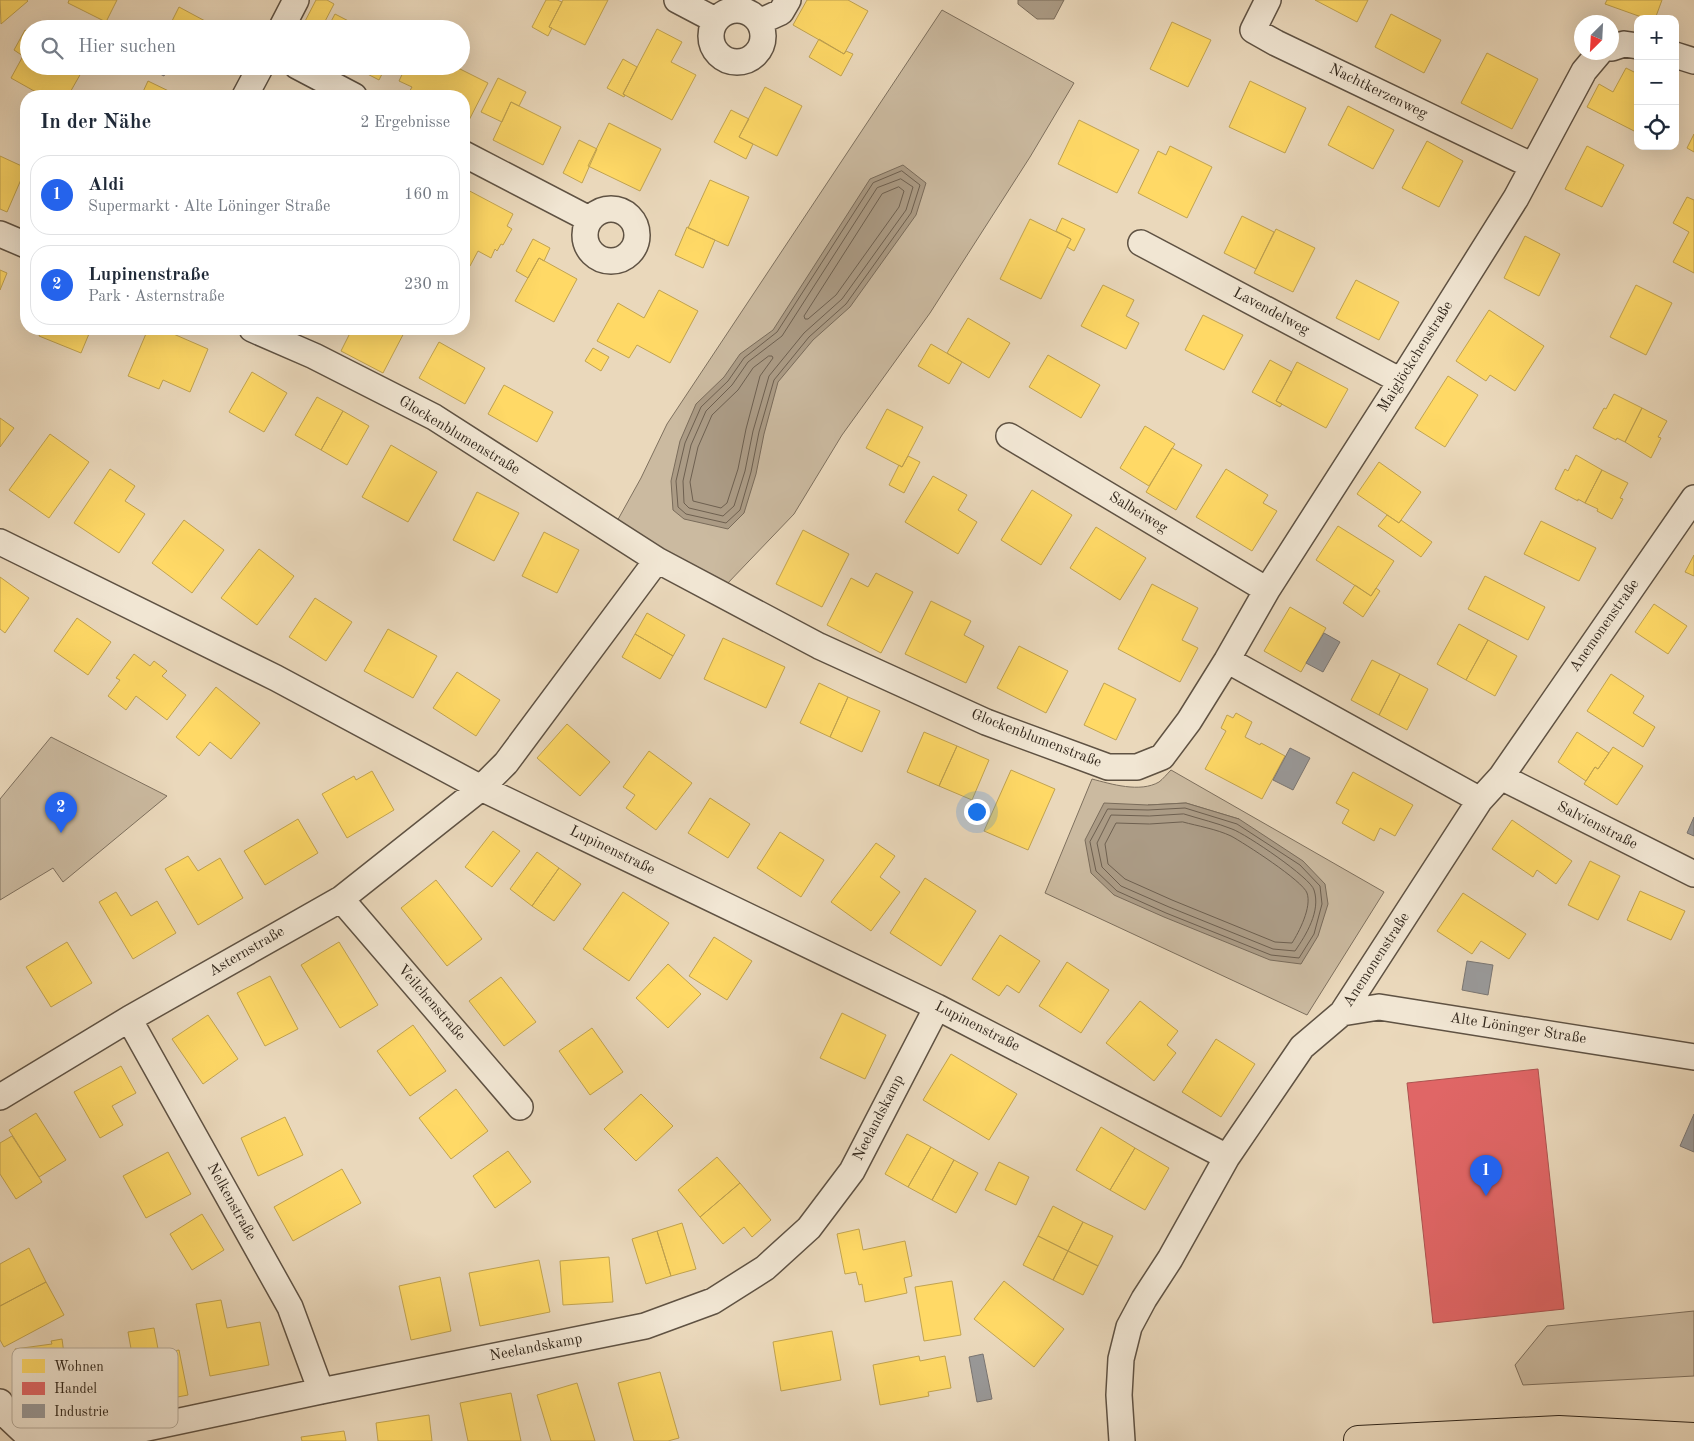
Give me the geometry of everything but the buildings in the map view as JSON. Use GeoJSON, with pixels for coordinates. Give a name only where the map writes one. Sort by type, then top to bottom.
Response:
{"type":"FeatureCollection","features":[{"type":"Feature","properties":{"kind":"highway"},"geometry":{"type":"LineString","coordinates":[[1358,1440],[1558,1430],[1694,1437]]}},
{"type":"Feature","properties":{"kind":"street"},"geometry":{"type":"LineString","coordinates":[[286,20],[296,0]]}},
{"type":"Feature","properties":{"kind":"street"},"geometry":{"type":"LineString","coordinates":[[677,0],[716,20]]}},
{"type":"Feature","properties":{"kind":"street"},"geometry":{"type":"LineString","coordinates":[[759,22],[781,12],[788,0]]}},
{"type":"Feature","properties":{"kind":"street","name":"Nachtkerzenweg"},"geometry":{"type":"LineString","coordinates":[[1268,0],[1253,30],[1276,43],[1533,166]]}},
{"type":"Feature","properties":{"kind":"street"},"geometry":{"type":"LineString","coordinates":[[741,9],[754,15],[759,22],[764,37],[762,47],[754,57],[742,62],[730,62],[720,57],[714,49],[710,39],[712,27],[716,20],[728,11],[741,9]]}},
{"type":"Feature","properties":{"kind":"street"},"geometry":{"type":"LineString","coordinates":[[1619,46],[1624,44],[1634,45]]}},
{"type":"Feature","properties":{"kind":"street"},"geometry":{"type":"LineString","coordinates":[[1679,56],[1694,61]]}},
{"type":"Feature","properties":{"kind":"street","name":"Maiglöckchenstraße"},"geometry":{"type":"LineString","coordinates":[[1227,660],[1267,590],[1516,198],[1584,71],[1593,60]]}},
{"type":"Feature","properties":{"kind":"street"},"geometry":{"type":"LineString","coordinates":[[247,90],[256,75]]}},
{"type":"Feature","properties":{"kind":"street"},"geometry":{"type":"LineString","coordinates":[[314,75],[343,90]]}},
{"type":"Feature","properties":{"kind":"street"},"geometry":{"type":"LineString","coordinates":[[470,157],[589,219]]}},
{"type":"Feature","properties":{"kind":"street"},"geometry":{"type":"LineString","coordinates":[[0,234],[20,242]]}},
{"type":"Feature","properties":{"kind":"street","name":"Lavendelweg"},"geometry":{"type":"LineString","coordinates":[[1142,243],[1401,381]]}},
{"type":"Feature","properties":{"kind":"street","name":"Glockenblumenstraße"},"geometry":{"type":"LineString","coordinates":[[266,335],[314,356],[434,417],[657,560],[819,646],[986,722],[1108,767],[1137,768],[1162,757],[1189,721],[1227,660]]}},
{"type":"Feature","properties":{"kind":"street","name":"Salbeiweg"},"geometry":{"type":"LineString","coordinates":[[1009,436],[1267,590]]}},
{"type":"Feature","properties":{"kind":"street","name":"Anemonenstraße"},"geometry":{"type":"LineString","coordinates":[[1122,1441],[1118,1395],[1121,1358],[1129,1327],[1144,1299],[1170,1259],[1227,1157],[1302,1047],[1342,1013],[1480,800],[1501,777],[1694,498]]}},
{"type":"Feature","properties":{"kind":"street","name":"Lupinenstraße"},"geometry":{"type":"LineString","coordinates":[[0,542],[276,678],[481,788],[937,1006],[1227,1157]]}},
{"type":"Feature","properties":{"kind":"street"},"geometry":{"type":"LineString","coordinates":[[481,788],[506,763],[657,560]]}},
{"type":"Feature","properties":{"kind":"street"},"geometry":{"type":"LineString","coordinates":[[1227,660],[1480,800]]}},
{"type":"Feature","properties":{"kind":"street","name":"Salvienstraße"},"geometry":{"type":"LineString","coordinates":[[1501,777],[1694,874]]}},
{"type":"Feature","properties":{"kind":"street","name":"Asternstraße"},"geometry":{"type":"LineString","coordinates":[[0,1097],[129,1020],[341,899],[481,788]]}},
{"type":"Feature","properties":{"kind":"street","name":"Veilchenstraße"},"geometry":{"type":"LineString","coordinates":[[341,899],[520,1107]]}},
{"type":"Feature","properties":{"kind":"street","name":"Neelandskamp"},"geometry":{"type":"LineString","coordinates":[[178,1422],[646,1326],[713,1301],[764,1268],[809,1228],[852,1170],[937,1006]]}},
{"type":"Feature","properties":{"kind":"street","name":"Alte Löninger Straße"},"geometry":{"type":"LineString","coordinates":[[1342,1013],[1379,1007],[1694,1057]]}},
{"type":"Feature","properties":{"kind":"street","name":"Nelkenstraße"},"geometry":{"type":"LineString","coordinates":[[129,1020],[290,1307],[321,1392]]}},
{"type":"Feature","properties":{"kind":"street","name":"Neelandskamp"},"geometry":{"type":"LineString","coordinates":[[0,1402],[12,1421]]}},
{"type":"Feature","properties":{"kind":"street","name":"Neelandskamp"},"geometry":{"type":"LineString","coordinates":[[20,1428],[25,1432],[58,1440],[91,1440],[148,1428]]}},
{"type":"Feature","properties":{"kind":"shaded area"},"geometry":{"type":"Polygon","coordinates":[[[942,10],[1074,83],[1030,157],[930,313],[842,435],[794,514],[726,585],[616,523],[641,478],[667,424],[942,10]]]}},
{"type":"Feature","properties":{"kind":"shaded area"},"geometry":{"type":"Polygon","coordinates":[[[51,737],[167,796],[63,882],[53,868],[0,900],[0,799],[51,737]]]}},
{"type":"Feature","properties":{"kind":"shaded area"},"geometry":{"type":"Polygon","coordinates":[[[1171,770],[1384,892],[1307,1015],[1045,893],[1092,779],[1126,786],[1143,787],[1159,782],[1171,770]],[[1186,803],[1148,805],[1239,819],[1186,803]]]}},
{"type":"Feature","properties":{"kind":"shaded area"},"geometry":{"type":"Polygon","coordinates":[[[1694,1311],[1694,1376],[1523,1385],[1515,1365],[1547,1326],[1694,1311]]]}},
{"type":"Feature","properties":{"kind":"water"},"geometry":{"type":"Polygon","coordinates":[[[1018,0],[1064,0],[1054,19],[1037,19],[1018,4],[1018,0]]]}},
{"type":"Feature","properties":{"kind":"water"},"geometry":{"type":"Polygon","coordinates":[[[903,165],[926,183],[916,215],[850,307],[813,340],[778,382],[764,434],[756,474],[744,513],[728,529],[684,519],[673,510],[671,481],[680,441],[696,404],[724,377],[740,354],[773,330],[870,179],[903,165]]]}},
{"type":"Feature","properties":{"kind":"water"},"geometry":{"type":"Polygon","coordinates":[[[1104,803],[1148,805],[1186,803],[1239,819],[1303,861],[1325,884],[1328,904],[1318,936],[1301,964],[1270,960],[1114,895],[1091,873],[1085,840],[1104,803]]]}},
{"type":"Feature","properties":{"kind":"place","name":"Lupinenstraße"},"geometry":{"type":"Point","coordinates":[61,833]}},
{"type":"Feature","properties":{"kind":"place","name":"Aldi"},"geometry":{"type":"Point","coordinates":[1486,1196]}}]}
